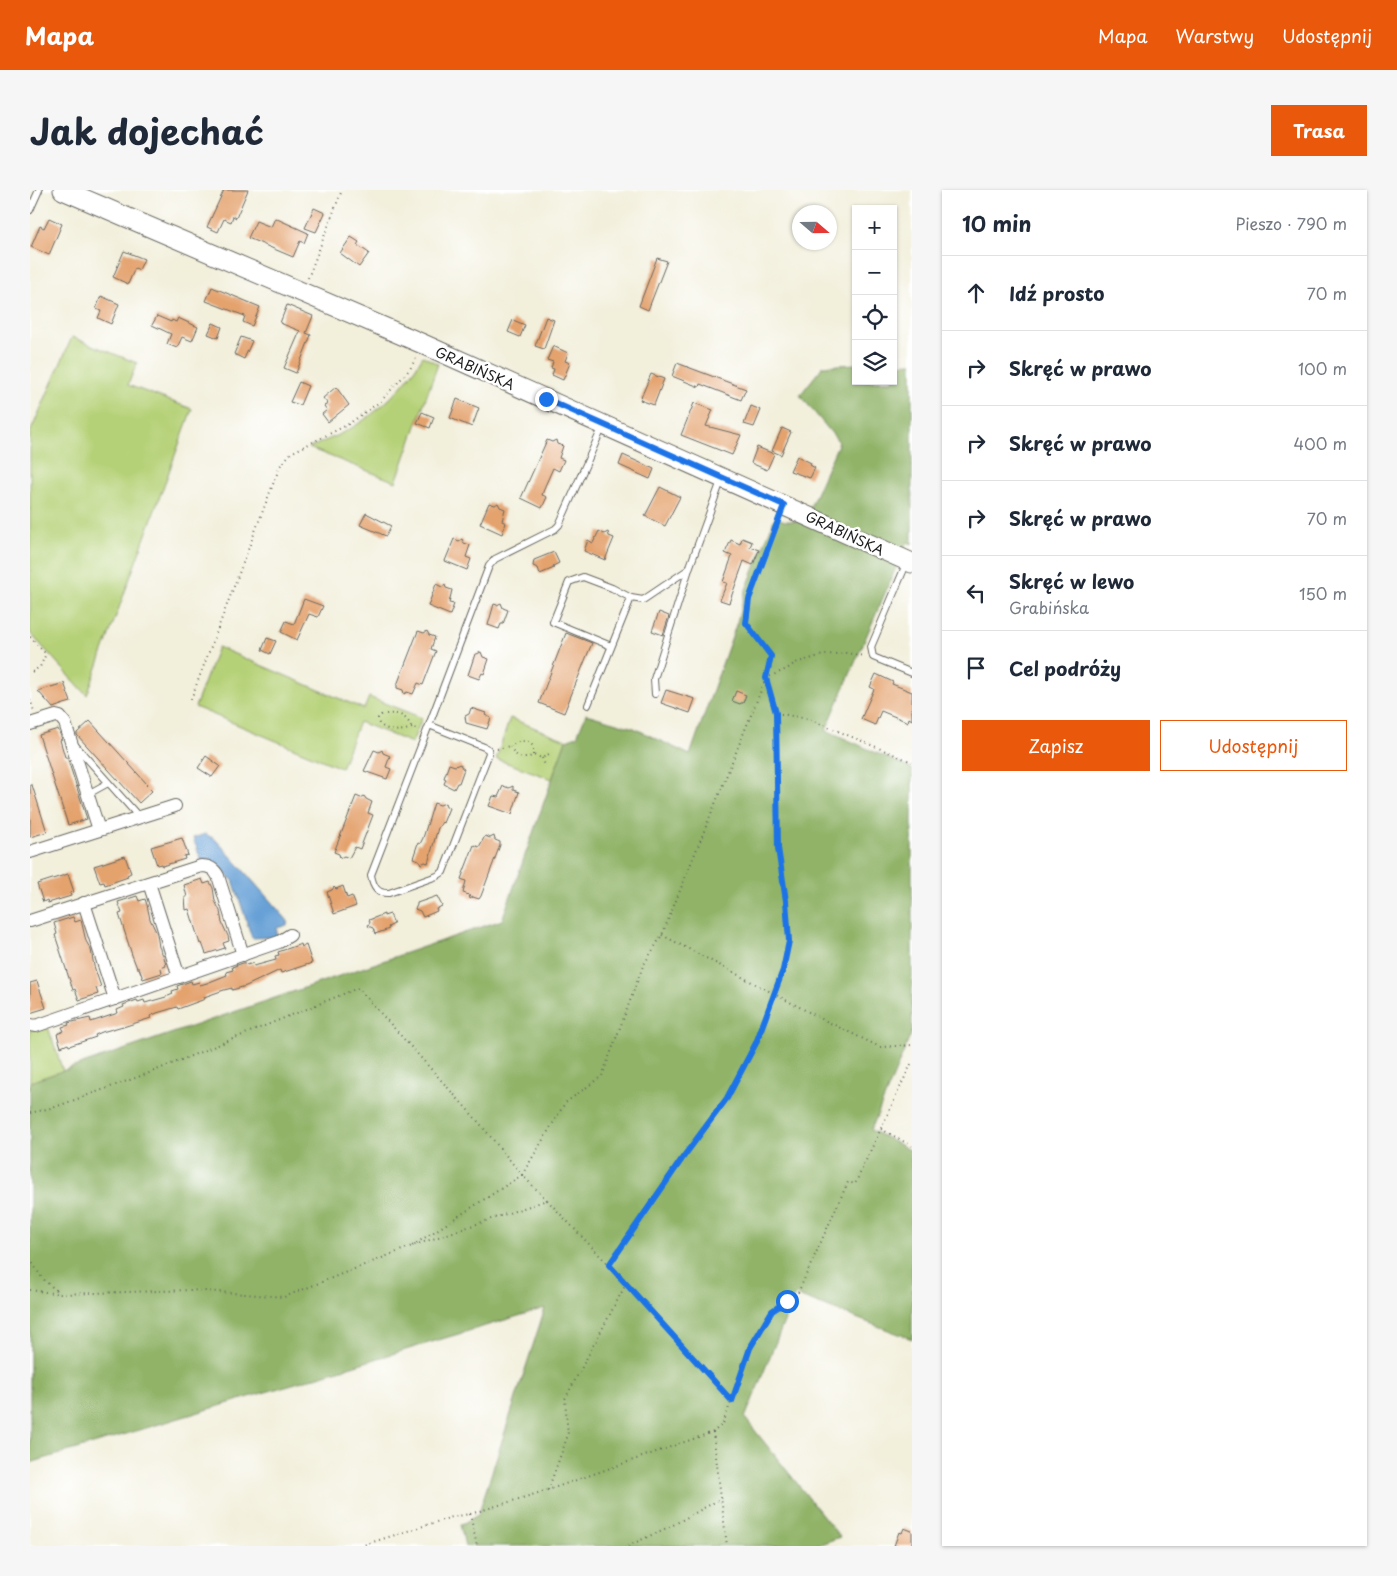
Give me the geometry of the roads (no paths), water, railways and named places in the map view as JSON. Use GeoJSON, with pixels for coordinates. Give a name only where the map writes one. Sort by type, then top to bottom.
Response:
{"type":"FeatureCollection","features":[{"type":"Feature","properties":{"kind":"street","name":"GRABIŃSKA"},"geometry":{"type":"LineString","coordinates":[[64,190],[423,344],[910,562]]}},
{"type":"Feature","properties":{"kind":"street"},"geometry":{"type":"LineString","coordinates":[[30,724],[52,716],[60,717],[65,723],[99,830]]}},
{"type":"Feature","properties":{"kind":"street"},"geometry":{"type":"LineString","coordinates":[[30,852],[175,806]]}},
{"type":"Feature","properties":{"kind":"street"},"geometry":{"type":"LineString","coordinates":[[30,921],[201,866],[212,868],[218,876],[243,955]]}},
{"type":"Feature","properties":{"kind":"street"},"geometry":{"type":"LineString","coordinates":[[149,883],[179,977]]}},
{"type":"Feature","properties":{"kind":"street"},"geometry":{"type":"LineString","coordinates":[[84,903],[115,999]]}},
{"type":"Feature","properties":{"kind":"street"},"geometry":{"type":"LineString","coordinates":[[30,1026],[36,1026],[243,955],[279,942],[290,935]]}},
{"type":"Feature","properties":{"kind":"lane"},"geometry":{"type":"LineString","coordinates":[[30,210],[39,190]]}},
{"type":"Feature","properties":{"kind":"lane"},"geometry":{"type":"LineString","coordinates":[[429,725],[488,750],[489,753],[443,872],[437,876],[389,893],[383,893],[375,888],[371,875],[489,566],[496,559],[557,527],[604,425]]}},
{"type":"Feature","properties":{"kind":"lane"},"geometry":{"type":"LineString","coordinates":[[654,694],[654,679],[689,569],[722,477]]}},
{"type":"Feature","properties":{"kind":"lane"},"geometry":{"type":"LineString","coordinates":[[910,562],[873,640],[872,647],[874,657],[912,673]]}},
{"type":"Feature","properties":{"kind":"lane"},"geometry":{"type":"LineString","coordinates":[[611,646],[553,622],[569,582],[584,577],[631,598],[643,600],[689,569]]}},
{"type":"Feature","properties":{"kind":"lane"},"geometry":{"type":"LineString","coordinates":[[588,705],[631,598]]}},
{"type":"Feature","properties":{"kind":"lane"},"geometry":{"type":"LineString","coordinates":[[70,740],[139,817]]}},
{"type":"Feature","properties":{"kind":"lane"},"geometry":{"type":"LineString","coordinates":[[88,794],[108,783]]}},
{"type":"Feature","properties":{"kind":"water"},"geometry":{"type":"Polygon","coordinates":[[[205,834],[215,839],[288,921],[287,925],[277,928],[277,937],[252,938],[233,880],[215,864],[201,860],[193,838],[205,834]]]}}]}
